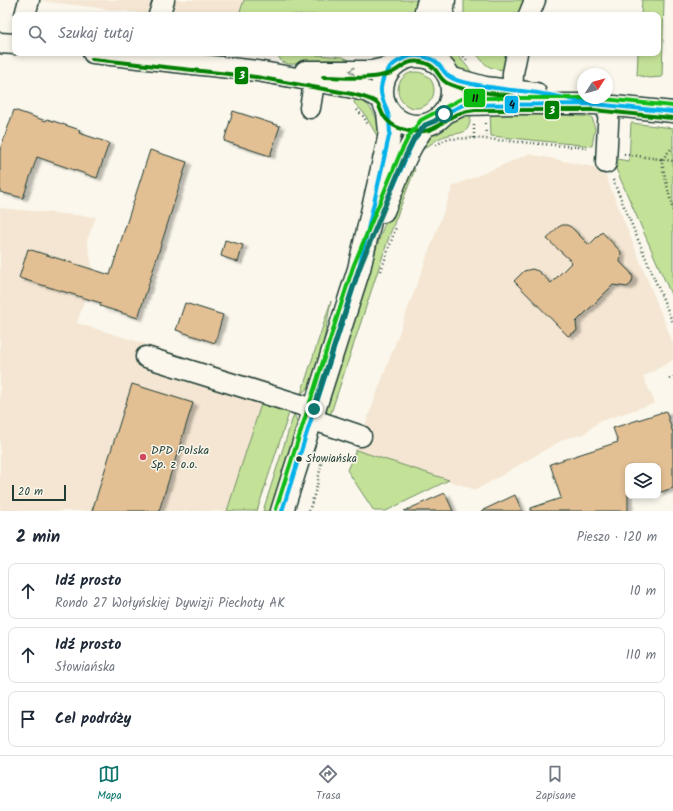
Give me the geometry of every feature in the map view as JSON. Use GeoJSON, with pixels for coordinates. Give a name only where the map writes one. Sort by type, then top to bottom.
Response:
{"type":"FeatureCollection","features":[{"type":"Feature","properties":{"kind":"main road"},"geometry":{"type":"LineString","coordinates":[[425,12],[429,0]]}},
{"type":"Feature","properties":{"kind":"main road"},"geometry":{"type":"LineString","coordinates":[[442,12],[444,0]]}},
{"type":"Feature","properties":{"kind":"main road"},"geometry":{"type":"LineString","coordinates":[[282,511],[359,269],[390,132],[381,88],[384,77],[390,67],[399,60],[408,56]]}},
{"type":"Feature","properties":{"kind":"main road"},"geometry":{"type":"LineString","coordinates":[[385,105],[398,121],[411,126],[425,125],[435,121],[444,114],[452,96],[452,86],[443,65],[430,58],[420,56]]}},
{"type":"Feature","properties":{"kind":"main road"},"geometry":{"type":"LineString","coordinates":[[359,269],[404,159],[414,139],[425,125]]}},
{"type":"Feature","properties":{"kind":"street"},"geometry":{"type":"LineString","coordinates":[[26,12],[29,0]]}},
{"type":"Feature","properties":{"kind":"street"},"geometry":{"type":"LineString","coordinates":[[160,12],[164,0]]}},
{"type":"Feature","properties":{"kind":"street"},"geometry":{"type":"LineString","coordinates":[[530,12],[535,0]]}},
{"type":"Feature","properties":{"kind":"street"},"geometry":{"type":"LineString","coordinates":[[0,43],[12,44]]}},
{"type":"Feature","properties":{"kind":"street"},"geometry":{"type":"LineString","coordinates":[[148,56],[257,71],[315,76],[371,71],[390,67]]}},
{"type":"Feature","properties":{"kind":"street"},"geometry":{"type":"LineString","coordinates":[[512,97],[516,56]]}},
{"type":"Feature","properties":{"kind":"street"},"geometry":{"type":"LineString","coordinates":[[443,65],[475,85],[512,97],[673,112]]}},
{"type":"Feature","properties":{"kind":"street"},"geometry":{"type":"LineString","coordinates":[[315,76],[368,92],[385,105]]}},
{"type":"Feature","properties":{"kind":"street"},"geometry":{"type":"LineString","coordinates":[[310,108],[315,76]]}},
{"type":"Feature","properties":{"kind":"street"},"geometry":{"type":"LineString","coordinates":[[444,114],[463,105],[512,97]]}},
{"type":"Feature","properties":{"kind":"street"},"geometry":{"type":"LineString","coordinates":[[602,105],[606,157]]}},
{"type":"Feature","properties":{"kind":"street"},"geometry":{"type":"LineString","coordinates":[[146,357],[313,414],[361,436]]}},
{"type":"Feature","properties":{"kind":"path"},"geometry":{"type":"LineString","coordinates":[[355,108],[364,117],[370,129]]}},
{"type":"Feature","properties":{"kind":"path"},"geometry":{"type":"LineString","coordinates":[[434,147],[448,139],[474,138],[592,148],[606,157],[661,159],[673,161]]}},
{"type":"Feature","properties":{"kind":"path"},"geometry":{"type":"LineString","coordinates":[[661,159],[673,147]]}},
{"type":"Feature","properties":{"kind":"path"},"geometry":{"type":"LineString","coordinates":[[606,157],[673,323]]}},
{"type":"Feature","properties":{"kind":"path"},"geometry":{"type":"LineString","coordinates":[[661,159],[673,211]]}},
{"type":"Feature","properties":{"kind":"path"},"geometry":{"type":"LineString","coordinates":[[378,278],[398,220]]}},
{"type":"Feature","properties":{"kind":"path"},"geometry":{"type":"LineString","coordinates":[[669,379],[673,377]]}},
{"type":"Feature","properties":{"kind":"path"},"geometry":{"type":"LineString","coordinates":[[309,511],[317,486],[324,449]]}},
{"type":"Feature","properties":{"kind":"shaded area"},"geometry":{"type":"Polygon","coordinates":[[[34,0],[244,0],[240,12],[132,12],[34,0]]]}},
{"type":"Feature","properties":{"kind":"shaded area"},"geometry":{"type":"Polygon","coordinates":[[[529,154],[603,169],[673,343],[673,360],[643,377],[655,403],[598,422],[584,434],[564,439],[476,490],[356,450],[453,186],[529,154]]]}},
{"type":"Feature","properties":{"kind":"shaded area"},"geometry":{"type":"Polygon","coordinates":[[[0,208],[96,217],[87,240],[93,272],[77,323],[268,382],[227,511],[0,511],[0,208]]]}},
{"type":"Feature","properties":{"kind":"green space"},"geometry":{"type":"Polygon","coordinates":[[[244,0],[423,0],[419,12],[240,12],[244,0]]]}},
{"type":"Feature","properties":{"kind":"green space"},"geometry":{"type":"Polygon","coordinates":[[[464,0],[526,0],[522,12],[464,12],[464,0]]]}},
{"type":"Feature","properties":{"kind":"green space"},"geometry":{"type":"Polygon","coordinates":[[[642,0],[664,0],[662,77],[649,78],[637,75],[638,56],[661,56],[661,12],[641,12],[642,0]]]}},
{"type":"Feature","properties":{"kind":"green space"},"geometry":{"type":"Polygon","coordinates":[[[278,56],[331,56],[343,57],[349,60],[351,64],[288,64],[282,62],[278,56]]]}},
{"type":"Feature","properties":{"kind":"green space"},"geometry":{"type":"Polygon","coordinates":[[[450,56],[458,56],[471,71],[472,77],[464,72],[452,61],[450,56]]]}},
{"type":"Feature","properties":{"kind":"green space"},"geometry":{"type":"Polygon","coordinates":[[[478,56],[510,56],[509,65],[504,64],[504,70],[490,67],[485,64],[478,56]]]}},
{"type":"Feature","properties":{"kind":"green space"},"geometry":{"type":"Polygon","coordinates":[[[420,72],[429,77],[433,83],[433,97],[429,103],[420,108],[412,108],[403,103],[399,97],[398,86],[403,77],[409,73],[420,72]]]}},
{"type":"Feature","properties":{"kind":"green space"},"geometry":{"type":"Polygon","coordinates":[[[356,96],[367,104],[377,119],[381,138],[377,136],[364,113],[354,103],[356,96]]]}},
{"type":"Feature","properties":{"kind":"green space"},"geometry":{"type":"Polygon","coordinates":[[[490,110],[523,111],[592,117],[595,129],[592,146],[491,136],[490,110]]]}},
{"type":"Feature","properties":{"kind":"green space"},"geometry":{"type":"Polygon","coordinates":[[[471,111],[469,127],[466,130],[440,138],[421,150],[421,144],[427,139],[445,126],[471,111]]]}},
{"type":"Feature","properties":{"kind":"green space"},"geometry":{"type":"Polygon","coordinates":[[[631,123],[673,128],[673,299],[616,169],[616,159],[629,161],[631,123]]]}},
{"type":"Feature","properties":{"kind":"green space"},"geometry":{"type":"Polygon","coordinates":[[[408,167],[415,169],[390,234],[329,419],[326,404],[382,231],[408,167]]]}},
{"type":"Feature","properties":{"kind":"green space"},"geometry":{"type":"Polygon","coordinates":[[[331,301],[322,350],[312,382],[301,394],[331,301]]]}},
{"type":"Feature","properties":{"kind":"green space"},"geometry":{"type":"Polygon","coordinates":[[[262,401],[290,410],[257,511],[227,511],[262,401]]]}},
{"type":"Feature","properties":{"kind":"green space"},"geometry":{"type":"Polygon","coordinates":[[[294,414],[297,422],[296,433],[271,511],[263,511],[294,414]]]}},
{"type":"Feature","properties":{"kind":"green space"},"geometry":{"type":"Polygon","coordinates":[[[356,450],[449,480],[386,511],[374,511],[347,470],[356,450]]]}},
{"type":"Feature","properties":{"kind":"building"},"geometry":{"type":"Polygon","coordinates":[[[14,110],[46,121],[47,119],[80,130],[79,133],[109,143],[97,178],[37,157],[23,198],[0,192],[0,150],[14,110]]]}},
{"type":"Feature","properties":{"kind":"building"},"geometry":{"type":"Polygon","coordinates":[[[233,111],[280,126],[270,156],[224,141],[233,111]]]}},
{"type":"Feature","properties":{"kind":"building"},"geometry":{"type":"Polygon","coordinates":[[[150,150],[187,162],[138,318],[100,306],[101,303],[19,278],[28,249],[110,275],[150,150]]]}},
{"type":"Feature","properties":{"kind":"building"},"geometry":{"type":"Polygon","coordinates":[[[562,225],[571,227],[589,245],[602,232],[621,252],[620,262],[631,273],[633,278],[631,284],[627,287],[613,285],[576,322],[577,331],[568,336],[514,281],[524,271],[532,269],[538,271],[551,283],[572,262],[547,239],[557,228],[562,225]]]}},
{"type":"Feature","properties":{"kind":"building"},"geometry":{"type":"Polygon","coordinates":[[[225,240],[243,245],[238,262],[221,256],[225,240]]]}},
{"type":"Feature","properties":{"kind":"building"},"geometry":{"type":"Polygon","coordinates":[[[185,303],[223,315],[215,343],[176,330],[185,303]]]}},
{"type":"Feature","properties":{"kind":"building","name":"DPD Polska Sp. z o.o."},"geometry":{"type":"Polygon","coordinates":[[[132,384],[193,403],[159,511],[92,511],[132,384]]]}},
{"type":"Feature","properties":{"kind":"building"},"geometry":{"type":"Polygon","coordinates":[[[666,411],[673,433],[673,488],[661,492],[661,463],[625,463],[625,499],[628,499],[628,511],[531,511],[531,508],[561,498],[550,464],[618,442],[613,428],[666,411]]]}},
{"type":"Feature","properties":{"kind":"building"},"geometry":{"type":"Polygon","coordinates":[[[445,493],[453,511],[404,511],[445,493]]]}},
{"type":"Feature","properties":{"kind":"building"},"geometry":{"type":"Polygon","coordinates":[[[515,495],[522,511],[481,511],[515,495]]]}},
{"type":"Feature","properties":{"kind":"transit line","name":"4"},"geometry":{"type":"LineString","coordinates":[[282,511],[359,269],[390,132],[389,116],[381,91],[383,79],[387,72],[392,66],[406,57],[423,56],[435,61],[448,76],[454,79],[486,87],[549,95],[577,101]]}},
{"type":"Feature","properties":{"kind":"transit line","name":"3"},"geometry":{"type":"LineString","coordinates":[[92,59],[256,77],[352,94],[372,100],[378,104],[383,115],[391,124],[407,131],[430,130],[456,114],[475,110],[594,110],[672,118]]}},
{"type":"Feature","properties":{"kind":"transit line","name":"3"},"geometry":{"type":"LineString","coordinates":[[323,77],[360,78],[386,75],[406,64],[421,62],[432,66],[444,81],[454,86],[513,96]]}},
{"type":"Feature","properties":{"kind":"transit line","name":"11"},"geometry":{"type":"LineString","coordinates":[[276,509],[353,267],[399,156],[409,136],[421,120],[461,99],[475,98],[594,98],[673,106]]}},
{"type":"Feature","properties":{"kind":"transit line","name":"4"},"geometry":{"type":"LineString","coordinates":[[393,187],[414,139],[425,125],[463,105],[594,104],[673,112]]}},
{"type":"Feature","properties":{"kind":"place","name":"DPD Polska Sp. z o.o."},"geometry":{"type":"Point","coordinates":[143,457]}},
{"type":"Feature","properties":{"kind":"place","name":"Słowiańska"},"geometry":{"type":"Point","coordinates":[299,459]}},
{"type":"Feature","properties":{"kind":"route"},"geometry":{"type":"LineString","coordinates":[[314,409],[359,269],[404,159],[414,139],[425,125],[435,121],[444,114]]}}]}
